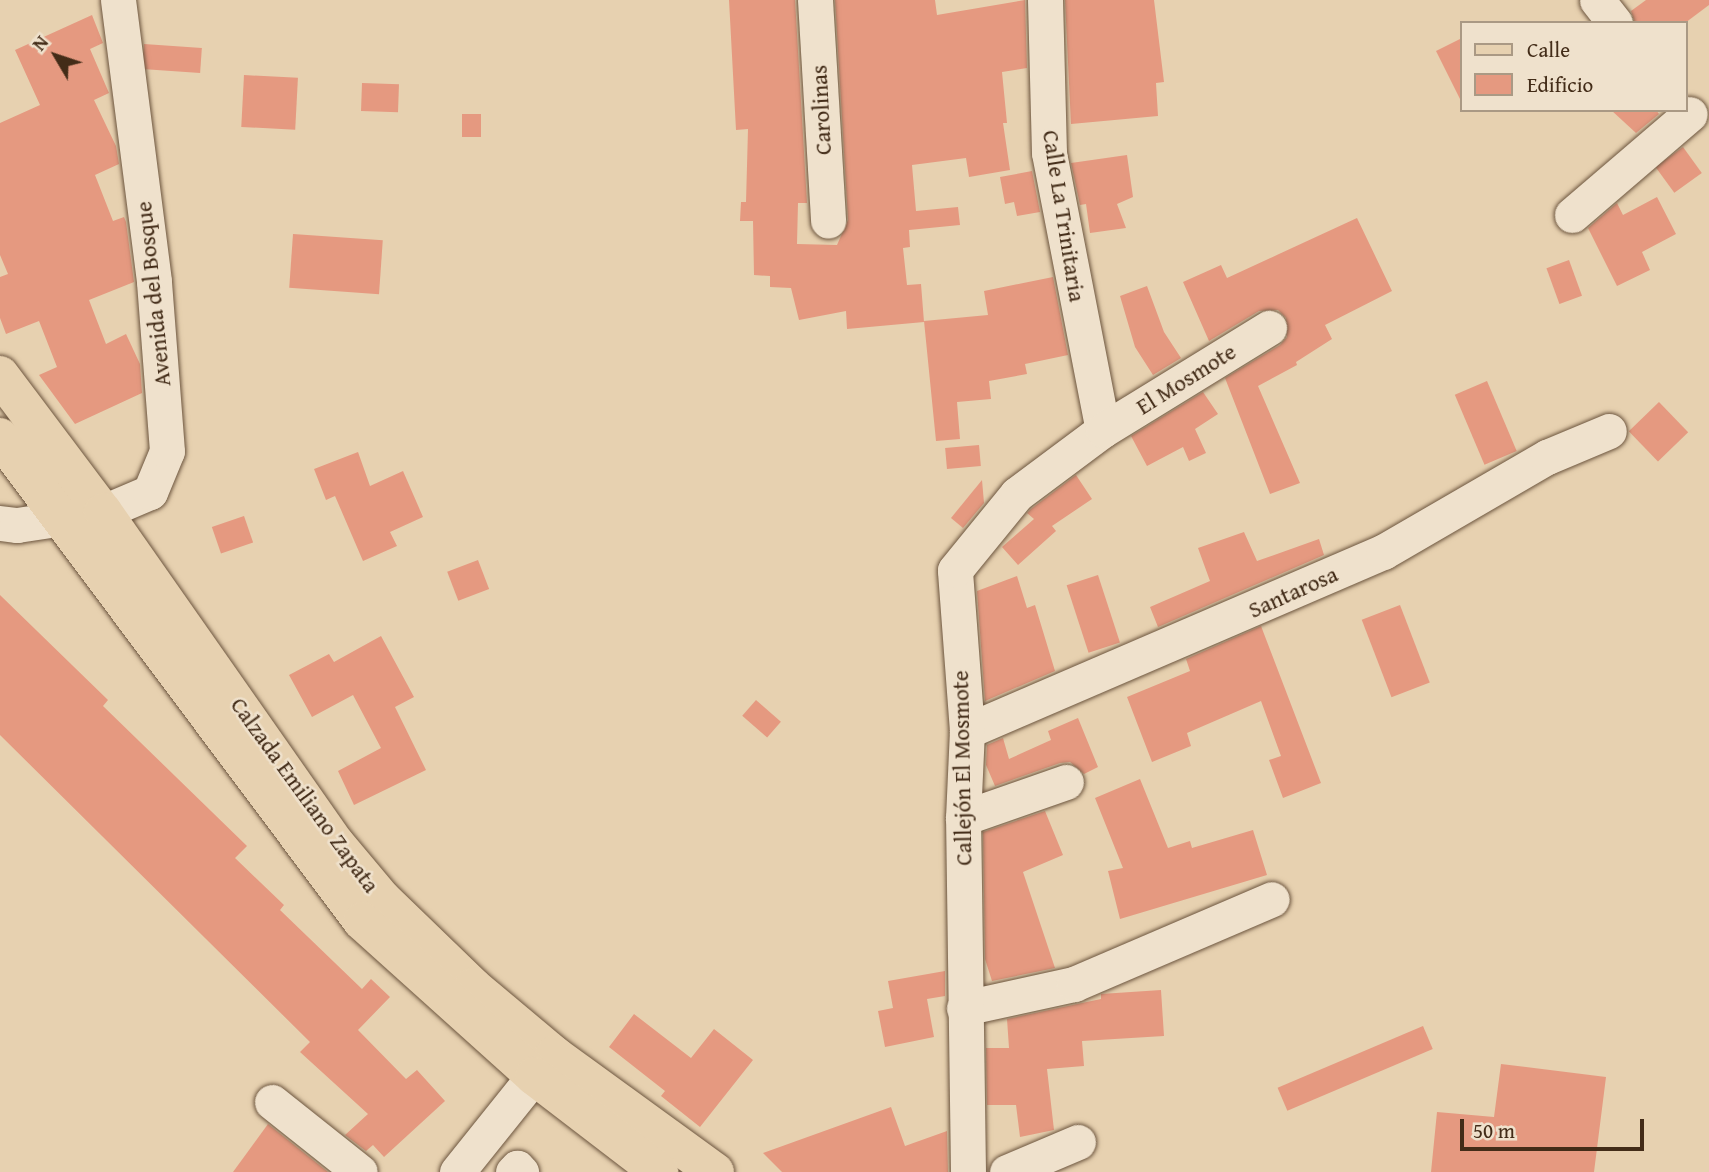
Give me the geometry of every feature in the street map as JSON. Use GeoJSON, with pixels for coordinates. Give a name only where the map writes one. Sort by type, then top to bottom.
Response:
{"type":"FeatureCollection","features":[{"type":"Feature","properties":{"kind":"main road","name":"Calzada Emiliano Zapata"},"geometry":{"type":"LineString","coordinates":[[0,376],[103,512],[335,843],[382,900],[472,987],[554,1055],[715,1172]]}},
{"type":"Feature","properties":{"kind":"main road","name":"Calzada Emiliano Zapata"},"geometry":{"type":"LineString","coordinates":[[0,437],[362,921],[534,1076],[659,1172]]}},
{"type":"Feature","properties":{"kind":"street","name":"Avenida del Bosque"},"geometry":{"type":"LineString","coordinates":[[0,523],[61,520],[103,512],[150,492],[167,451],[154,281],[118,0]]}},
{"type":"Feature","properties":{"kind":"street","name":"Carolinas"},"geometry":{"type":"LineString","coordinates":[[815,0],[828,221]]}},
{"type":"Feature","properties":{"kind":"street","name":"Calle La Trinitaria"},"geometry":{"type":"LineString","coordinates":[[1045,0],[1049,152],[1103,430]]}},
{"type":"Feature","properties":{"kind":"street"},"geometry":{"type":"LineString","coordinates":[[1597,0],[1613,21]]}},
{"type":"Feature","properties":{"kind":"street"},"geometry":{"type":"LineString","coordinates":[[1572,215],[1695,115]]}},
{"type":"Feature","properties":{"kind":"street","name":"El Mosmote"},"geometry":{"type":"LineString","coordinates":[[1103,430],[1269,328]]}},
{"type":"Feature","properties":{"kind":"street","name":"Callejón El Mosmote"},"geometry":{"type":"LineString","coordinates":[[968,1172],[963,818],[967,731],[955,570],[1017,494],[1103,430]]}},
{"type":"Feature","properties":{"kind":"street","name":"Santarosa"},"geometry":{"type":"LineString","coordinates":[[967,731],[1383,552],[1547,457],[1609,431]]}},
{"type":"Feature","properties":{"kind":"street"},"geometry":{"type":"LineString","coordinates":[[963,818],[1066,782]]}},
{"type":"Feature","properties":{"kind":"street"},"geometry":{"type":"LineString","coordinates":[[964,1008],[1074,984],[1272,899]]}},
{"type":"Feature","properties":{"kind":"street"},"geometry":{"type":"LineString","coordinates":[[457,1172],[534,1076]]}},
{"type":"Feature","properties":{"kind":"street"},"geometry":{"type":"LineString","coordinates":[[272,1102],[360,1172]]}},
{"type":"Feature","properties":{"kind":"street"},"geometry":{"type":"LineString","coordinates":[[1007,1172],[1078,1142]]}},
{"type":"Feature","properties":{"kind":"street"},"geometry":{"type":"LineString","coordinates":[[513,1172],[517,1168],[521,1172]]}},
{"type":"Feature","properties":{"kind":"building"},"geometry":{"type":"Polygon","coordinates":[[[729,0],[795,0],[807,203],[798,203],[797,244],[837,245],[848,220],[835,0],[935,0],[937,15],[1025,0],[1027,68],[1002,72],[1007,123],[1003,123],[1010,170],[969,177],[966,158],[912,165],[916,211],[958,207],[960,225],[909,230],[910,247],[903,248],[907,285],[921,284],[924,322],[847,329],[846,311],[799,320],[791,288],[770,287],[770,276],[754,275],[753,221],[740,221],[741,202],[746,202],[748,129],[736,130],[729,0]]]}},
{"type":"Feature","properties":{"kind":"building"},"geometry":{"type":"Polygon","coordinates":[[[1065,0],[1154,0],[1164,82],[1156,83],[1158,116],[1071,124],[1065,0]]]}},
{"type":"Feature","properties":{"kind":"building"},"geometry":{"type":"Polygon","coordinates":[[[1646,0],[1709,0],[1709,5],[1688,21],[1634,21],[1631,11],[1646,0]]]}},
{"type":"Feature","properties":{"kind":"building"},"geometry":{"type":"Polygon","coordinates":[[[92,15],[103,43],[90,49],[109,93],[94,100],[116,146],[119,164],[95,175],[113,221],[124,217],[126,222],[134,282],[89,300],[106,344],[126,334],[140,364],[142,393],[75,424],[39,375],[57,367],[39,321],[6,334],[0,318],[0,277],[8,274],[0,255],[0,123],[40,105],[15,50],[92,15]]]}},
{"type":"Feature","properties":{"kind":"building"},"geometry":{"type":"Polygon","coordinates":[[[1460,39],[1460,99],[1436,51],[1460,39]]]}},
{"type":"Feature","properties":{"kind":"building"},"geometry":{"type":"Polygon","coordinates":[[[144,44],[202,48],[200,73],[142,69],[144,44]]]}},
{"type":"Feature","properties":{"kind":"building"},"geometry":{"type":"Polygon","coordinates":[[[244,75],[298,78],[295,130],[241,127],[244,75]]]}},
{"type":"Feature","properties":{"kind":"building"},"geometry":{"type":"Polygon","coordinates":[[[362,83],[399,84],[398,112],[361,111],[362,83]]]}},
{"type":"Feature","properties":{"kind":"building"},"geometry":{"type":"Polygon","coordinates":[[[1613,112],[1658,112],[1659,114],[1636,133],[1613,112]]]}},
{"type":"Feature","properties":{"kind":"building"},"geometry":{"type":"Polygon","coordinates":[[[462,114],[481,114],[481,137],[462,137],[462,114]]]}},
{"type":"Feature","properties":{"kind":"building"},"geometry":{"type":"Polygon","coordinates":[[[1683,147],[1702,173],[1674,193],[1655,167],[1683,147]]]}},
{"type":"Feature","properties":{"kind":"building"},"geometry":{"type":"Polygon","coordinates":[[[1127,155],[1133,197],[1117,204],[1126,228],[1090,233],[1086,204],[1080,205],[1071,163],[1127,155]]]}},
{"type":"Feature","properties":{"kind":"building"},"geometry":{"type":"Polygon","coordinates":[[[1032,171],[1040,212],[1017,216],[1014,202],[1005,204],[1000,177],[1032,171]]]}},
{"type":"Feature","properties":{"kind":"building"},"geometry":{"type":"Polygon","coordinates":[[[1657,197],[1676,234],[1642,252],[1650,270],[1617,286],[1588,228],[1617,203],[1623,215],[1657,197]]]}},
{"type":"Feature","properties":{"kind":"building"},"geometry":{"type":"Polygon","coordinates":[[[1357,218],[1392,291],[1325,325],[1332,339],[1296,362],[1297,365],[1258,386],[1300,483],[1270,494],[1225,378],[1280,345],[1287,337],[1286,318],[1278,310],[1259,311],[1209,341],[1183,282],[1221,265],[1227,278],[1357,218]]]}},
{"type":"Feature","properties":{"kind":"building"},"geometry":{"type":"Polygon","coordinates":[[[293,234],[383,240],[379,294],[289,288],[293,234]]]}},
{"type":"Feature","properties":{"kind":"building"},"geometry":{"type":"Polygon","coordinates":[[[1569,260],[1582,296],[1559,304],[1546,268],[1569,260]]]}},
{"type":"Feature","properties":{"kind":"building"},"geometry":{"type":"Polygon","coordinates":[[[1053,277],[1068,355],[1025,364],[1027,374],[989,381],[991,399],[957,402],[960,439],[936,441],[924,321],[988,315],[984,291],[1053,277]]]}},
{"type":"Feature","properties":{"kind":"building"},"geometry":{"type":"Polygon","coordinates":[[[1147,286],[1164,332],[1181,358],[1153,375],[1135,347],[1120,296],[1147,286]]]}},
{"type":"Feature","properties":{"kind":"building"},"geometry":{"type":"Polygon","coordinates":[[[1487,381],[1517,451],[1484,465],[1455,395],[1487,381]]]}},
{"type":"Feature","properties":{"kind":"building"},"geometry":{"type":"Polygon","coordinates":[[[1203,392],[1218,414],[1195,429],[1206,453],[1189,461],[1183,447],[1147,466],[1131,436],[1203,392]]]}},
{"type":"Feature","properties":{"kind":"building"},"geometry":{"type":"Polygon","coordinates":[[[1659,402],[1688,432],[1658,461],[1629,431],[1659,402]]]}},
{"type":"Feature","properties":{"kind":"building"},"geometry":{"type":"Polygon","coordinates":[[[979,445],[981,466],[947,469],[945,448],[979,445]]]}},
{"type":"Feature","properties":{"kind":"building"},"geometry":{"type":"Polygon","coordinates":[[[358,452],[370,486],[403,471],[423,517],[390,532],[397,546],[363,561],[335,496],[326,500],[314,469],[358,452]]]}},
{"type":"Feature","properties":{"kind":"building"},"geometry":{"type":"Polygon","coordinates":[[[1076,475],[1092,499],[1052,526],[1056,531],[1018,565],[1002,547],[1034,519],[1027,513],[1031,509],[1076,475]]]}},
{"type":"Feature","properties":{"kind":"building"},"geometry":{"type":"Polygon","coordinates":[[[982,480],[984,503],[963,528],[951,518],[982,480]]]}},
{"type":"Feature","properties":{"kind":"building"},"geometry":{"type":"Polygon","coordinates":[[[244,516],[253,542],[221,554],[212,527],[244,516]]]}},
{"type":"Feature","properties":{"kind":"building"},"geometry":{"type":"Polygon","coordinates":[[[1244,532],[1257,561],[1319,539],[1324,555],[1158,627],[1150,607],[1210,581],[1198,548],[1244,532]]]}},
{"type":"Feature","properties":{"kind":"building"},"geometry":{"type":"Polygon","coordinates":[[[478,560],[489,589],[458,601],[447,572],[478,560]]]}},
{"type":"Feature","properties":{"kind":"building"},"geometry":{"type":"Polygon","coordinates":[[[1098,575],[1120,643],[1089,653],[1067,585],[1098,575]]]}},
{"type":"Feature","properties":{"kind":"building"},"geometry":{"type":"Polygon","coordinates":[[[1017,576],[1027,608],[1035,605],[1055,671],[985,701],[977,591],[1017,576]]]}},
{"type":"Feature","properties":{"kind":"building"},"geometry":{"type":"Polygon","coordinates":[[[0,595],[108,700],[103,706],[247,846],[235,858],[284,905],[280,910],[362,989],[371,979],[390,997],[358,1030],[406,1079],[417,1070],[445,1101],[384,1157],[373,1145],[366,1151],[345,1135],[368,1114],[300,1052],[310,1042],[0,735],[0,595]]]}},
{"type":"Feature","properties":{"kind":"building"},"geometry":{"type":"Polygon","coordinates":[[[1400,605],[1430,682],[1391,697],[1362,620],[1400,605]]]}},
{"type":"Feature","properties":{"kind":"building"},"geometry":{"type":"Polygon","coordinates":[[[1261,626],[1321,783],[1283,798],[1269,760],[1281,756],[1261,701],[1187,733],[1191,746],[1152,762],[1127,697],[1190,671],[1186,659],[1261,626]]]}},
{"type":"Feature","properties":{"kind":"building"},"geometry":{"type":"Polygon","coordinates":[[[381,636],[414,697],[395,707],[426,770],[354,805],[338,771],[381,748],[353,695],[312,717],[289,675],[329,654],[334,662],[381,636]]]}},
{"type":"Feature","properties":{"kind":"building"},"geometry":{"type":"Polygon","coordinates":[[[756,700],[781,722],[767,737],[742,716],[756,700]]]}},
{"type":"Feature","properties":{"kind":"building"},"geometry":{"type":"Polygon","coordinates":[[[1078,718],[1098,767],[1084,774],[1070,762],[1060,763],[995,786],[986,765],[987,745],[1003,738],[1009,759],[1051,740],[1048,731],[1078,718]]]}},
{"type":"Feature","properties":{"kind":"building"},"geometry":{"type":"Polygon","coordinates":[[[1140,779],[1168,848],[1190,841],[1192,848],[1253,830],[1267,875],[1120,919],[1108,871],[1123,868],[1095,798],[1140,779]]]}},
{"type":"Feature","properties":{"kind":"building"},"geometry":{"type":"Polygon","coordinates":[[[1045,811],[1063,855],[1023,872],[1055,968],[992,981],[985,959],[983,832],[1045,811]]]}},
{"type":"Feature","properties":{"kind":"building"},"geometry":{"type":"Polygon","coordinates":[[[945,971],[945,996],[927,999],[934,1037],[885,1047],[878,1011],[893,1008],[888,981],[945,971]]]}},
{"type":"Feature","properties":{"kind":"building"},"geometry":{"type":"Polygon","coordinates":[[[1161,990],[1164,1036],[1082,1041],[1084,1066],[1047,1069],[1054,1130],[1020,1137],[1016,1105],[987,1105],[986,1048],[1009,1048],[1007,1019],[1101,999],[1101,994],[1161,990]]]}},
{"type":"Feature","properties":{"kind":"building"},"geometry":{"type":"Polygon","coordinates":[[[634,1014],[691,1058],[714,1029],[753,1060],[700,1127],[661,1096],[665,1091],[609,1047],[634,1014]]]}},
{"type":"Feature","properties":{"kind":"building"},"geometry":{"type":"Polygon","coordinates":[[[1423,1026],[1433,1049],[1287,1111],[1278,1088],[1423,1026]]]}},
{"type":"Feature","properties":{"kind":"building"},"geometry":{"type":"Polygon","coordinates":[[[1501,1064],[1606,1077],[1594,1172],[1431,1172],[1437,1112],[1494,1117],[1501,1064]]]}},
{"type":"Feature","properties":{"kind":"building"},"geometry":{"type":"Polygon","coordinates":[[[891,1107],[905,1146],[947,1131],[948,1172],[782,1172],[763,1153],[891,1107]]]}},
{"type":"Feature","properties":{"kind":"building"},"geometry":{"type":"Polygon","coordinates":[[[268,1124],[328,1172],[233,1172],[268,1124]]]}}]}
